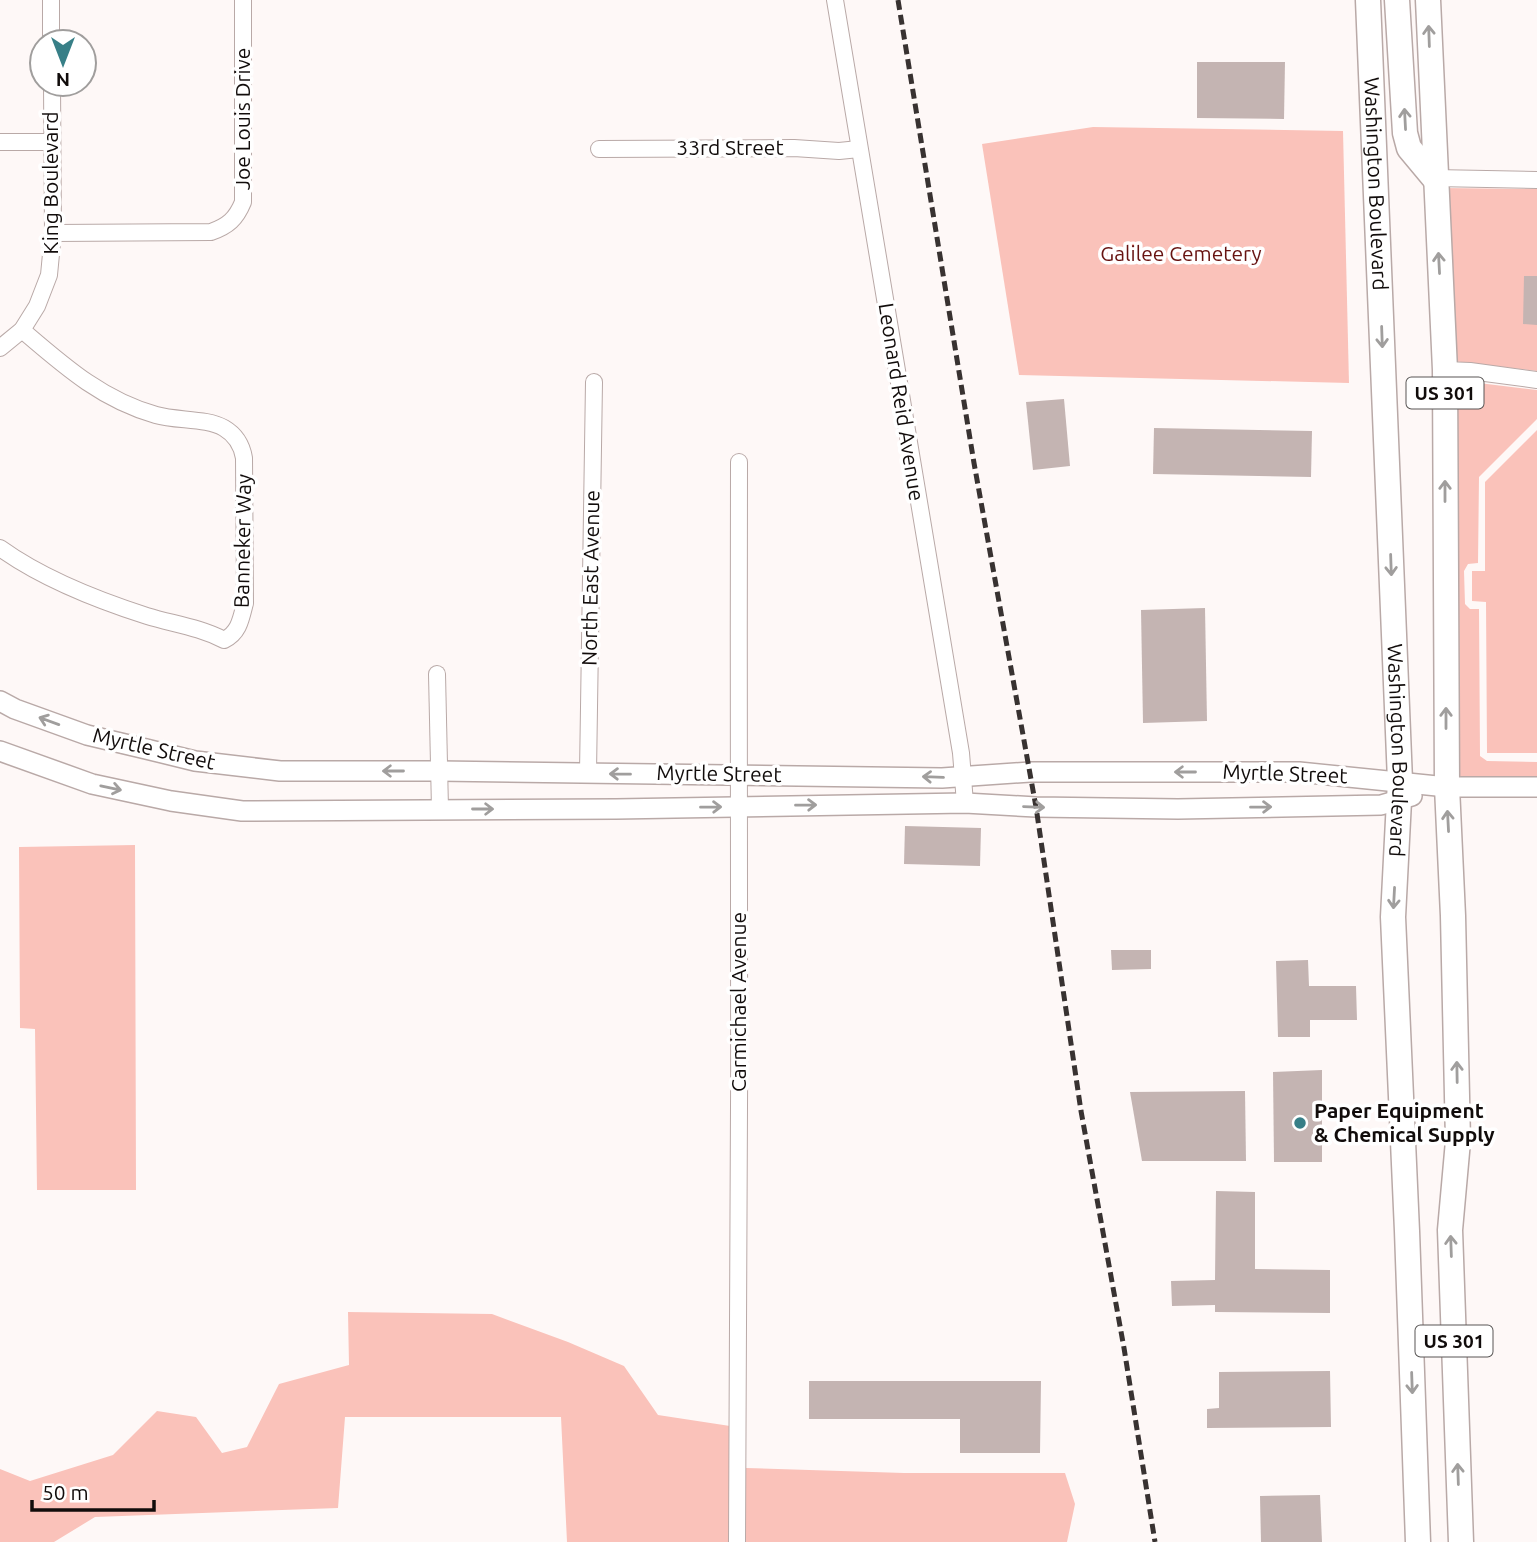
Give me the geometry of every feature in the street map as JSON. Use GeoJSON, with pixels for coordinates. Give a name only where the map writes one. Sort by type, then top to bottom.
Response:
{"type":"FeatureCollection","features":[{"type":"Feature","properties":{"kind":"main road","name":"Washington Boulevard"},"geometry":{"type":"LineString","coordinates":[[1368,0],[1399,791],[1393,917],[1418,1542]]}},
{"type":"Feature","properties":{"kind":"main road"},"geometry":{"type":"LineString","coordinates":[[1397,0],[1405,133],[1409,148],[1434,178]]}},
{"type":"Feature","properties":{"kind":"main road","name":"US 301"},"geometry":{"type":"LineString","coordinates":[[1427,0],[1445,370],[1447,787],[1458,1141],[1450,1230],[1461,1542]]}},
{"type":"Feature","properties":{"kind":"street"},"geometry":{"type":"LineString","coordinates":[[51,0],[51,28]]}},
{"type":"Feature","properties":{"kind":"street","name":"Joe Louis Drive"},"geometry":{"type":"LineString","coordinates":[[53,233],[211,232],[233,220],[243,202],[243,0]]}},
{"type":"Feature","properties":{"kind":"street","name":"Leonard Reid Avenue"},"geometry":{"type":"LineString","coordinates":[[835,0],[961,753],[965,803]]}},
{"type":"Feature","properties":{"kind":"street","name":"King Boulevard"},"geometry":{"type":"LineString","coordinates":[[0,348],[22,330],[37,306],[49,275],[53,233],[51,98]]}},
{"type":"Feature","properties":{"kind":"street"},"geometry":{"type":"LineString","coordinates":[[0,142],[52,142]]}},
{"type":"Feature","properties":{"kind":"street","name":"33rd Street"},"geometry":{"type":"LineString","coordinates":[[600,149],[859,149]]}},
{"type":"Feature","properties":{"kind":"street"},"geometry":{"type":"LineString","coordinates":[[1434,178],[1537,180]]}},
{"type":"Feature","properties":{"kind":"street","name":"Banneker Way"},"geometry":{"type":"LineString","coordinates":[[0,548],[64,584],[121,608],[207,631],[224,640],[235,632],[240,622],[245,603],[244,458],[240,444],[232,433],[222,427],[160,416],[116,401],[79,379],[22,330]]}},
{"type":"Feature","properties":{"kind":"street"},"geometry":{"type":"LineString","coordinates":[[1445,370],[1537,380]]}},
{"type":"Feature","properties":{"kind":"street","name":"North East Avenue"},"geometry":{"type":"LineString","coordinates":[[588,773],[594,382]]}},
{"type":"Feature","properties":{"kind":"street","name":"Carmichael Avenue"},"geometry":{"type":"LineString","coordinates":[[737,1542],[741,1199],[739,462]]}},
{"type":"Feature","properties":{"kind":"street"},"geometry":{"type":"LineString","coordinates":[[437,674],[440,809]]}},
{"type":"Feature","properties":{"kind":"street","name":"Myrtle Street"},"geometry":{"type":"LineString","coordinates":[[0,701],[87,735],[195,761],[280,771],[942,778],[1030,772],[1299,772],[1399,791],[1447,787],[1537,787]]}},
{"type":"Feature","properties":{"kind":"street","name":"Myrtle Street"},"geometry":{"type":"LineString","coordinates":[[0,751],[92,784],[171,801],[242,811],[965,803],[1178,809],[1381,805],[1399,791]]}},
{"type":"Feature","properties":{"kind":"green space","name":"Galilee Cemetery"},"geometry":{"type":"Polygon","coordinates":[[[1093,127],[1343,131],[1349,383],[1019,375],[982,144],[1093,127]]]}},
{"type":"Feature","properties":{"kind":"green space"},"geometry":{"type":"Polygon","coordinates":[[[1443,188],[1537,189],[1537,371],[1453,361],[1443,188]]]}},
{"type":"Feature","properties":{"kind":"green space"},"geometry":{"type":"Polygon","coordinates":[[[1454,380],[1537,390],[1537,419],[1479,477],[1478,563],[1468,564],[1464,571],[1465,604],[1470,609],[1479,609],[1480,756],[1487,761],[1537,762],[1537,778],[1455,777],[1454,380]]]}},
{"type":"Feature","properties":{"kind":"green space"},"geometry":{"type":"Polygon","coordinates":[[[1537,430],[1537,753],[1487,753],[1486,602],[1472,601],[1472,571],[1485,571],[1485,482],[1537,430]]]}},
{"type":"Feature","properties":{"kind":"green space"},"geometry":{"type":"Polygon","coordinates":[[[135,845],[136,1190],[37,1190],[35,1029],[20,1028],[19,847],[135,845]]]}},
{"type":"Feature","properties":{"kind":"green space"},"geometry":{"type":"Polygon","coordinates":[[[348,1312],[492,1314],[624,1366],[658,1415],[730,1426],[729,1542],[567,1542],[561,1417],[345,1417],[338,1508],[95,1517],[54,1542],[0,1542],[0,1469],[30,1481],[113,1455],[157,1411],[196,1417],[222,1453],[247,1447],[279,1384],[349,1365],[348,1312]]]}},
{"type":"Feature","properties":{"kind":"green space"},"geometry":{"type":"Polygon","coordinates":[[[746,1468],[904,1473],[1065,1473],[1075,1504],[1067,1542],[746,1542],[746,1468]]]}},
{"type":"Feature","properties":{"kind":"building"},"geometry":{"type":"Polygon","coordinates":[[[1197,62],[1285,62],[1284,119],[1197,118],[1197,62]]]}},
{"type":"Feature","properties":{"kind":"building"},"geometry":{"type":"Polygon","coordinates":[[[1524,276],[1537,276],[1537,325],[1523,324],[1524,276]]]}},
{"type":"Feature","properties":{"kind":"building"},"geometry":{"type":"Polygon","coordinates":[[[1064,399],[1070,466],[1033,470],[1026,402],[1064,399]]]}},
{"type":"Feature","properties":{"kind":"building"},"geometry":{"type":"Polygon","coordinates":[[[1154,428],[1312,431],[1311,477],[1153,474],[1154,428]]]}},
{"type":"Feature","properties":{"kind":"building"},"geometry":{"type":"Polygon","coordinates":[[[1205,608],[1207,721],[1143,723],[1141,610],[1205,608]]]}},
{"type":"Feature","properties":{"kind":"building"},"geometry":{"type":"Polygon","coordinates":[[[905,826],[981,828],[980,866],[904,864],[905,826]]]}},
{"type":"Feature","properties":{"kind":"building"},"geometry":{"type":"Polygon","coordinates":[[[1111,950],[1151,950],[1151,969],[1112,970],[1111,950]]]}},
{"type":"Feature","properties":{"kind":"building"},"geometry":{"type":"Polygon","coordinates":[[[1308,960],[1309,986],[1356,986],[1357,1020],[1310,1020],[1310,1037],[1278,1037],[1276,961],[1308,960]]]}},
{"type":"Feature","properties":{"kind":"building"},"geometry":{"type":"Polygon","coordinates":[[[1322,1070],[1322,1162],[1274,1162],[1273,1072],[1322,1070]]]}},
{"type":"Feature","properties":{"kind":"building"},"geometry":{"type":"Polygon","coordinates":[[[1245,1091],[1246,1161],[1142,1161],[1130,1092],[1245,1091]]]}},
{"type":"Feature","properties":{"kind":"building"},"geometry":{"type":"Polygon","coordinates":[[[1216,1191],[1255,1192],[1255,1269],[1330,1270],[1330,1313],[1215,1312],[1215,1305],[1172,1306],[1171,1281],[1215,1280],[1216,1191]]]}},
{"type":"Feature","properties":{"kind":"building"},"geometry":{"type":"Polygon","coordinates":[[[1330,1371],[1331,1427],[1207,1428],[1207,1409],[1219,1408],[1219,1372],[1330,1371]]]}},
{"type":"Feature","properties":{"kind":"building"},"geometry":{"type":"Polygon","coordinates":[[[809,1381],[1041,1381],[1040,1453],[960,1453],[960,1419],[809,1419],[809,1381]]]}},
{"type":"Feature","properties":{"kind":"building"},"geometry":{"type":"Polygon","coordinates":[[[1320,1495],[1322,1542],[1261,1542],[1260,1496],[1320,1495]]]}},
{"type":"Feature","properties":{"kind":"railway"},"geometry":{"type":"LineString","coordinates":[[898,0],[974,463],[1036,807],[1081,1111],[1124,1348],[1155,1542]]}},
{"type":"Feature","properties":{"kind":"place","name":"Paper Equipment & Chemical Supply"},"geometry":{"type":"Point","coordinates":[1300,1123]}}]}
